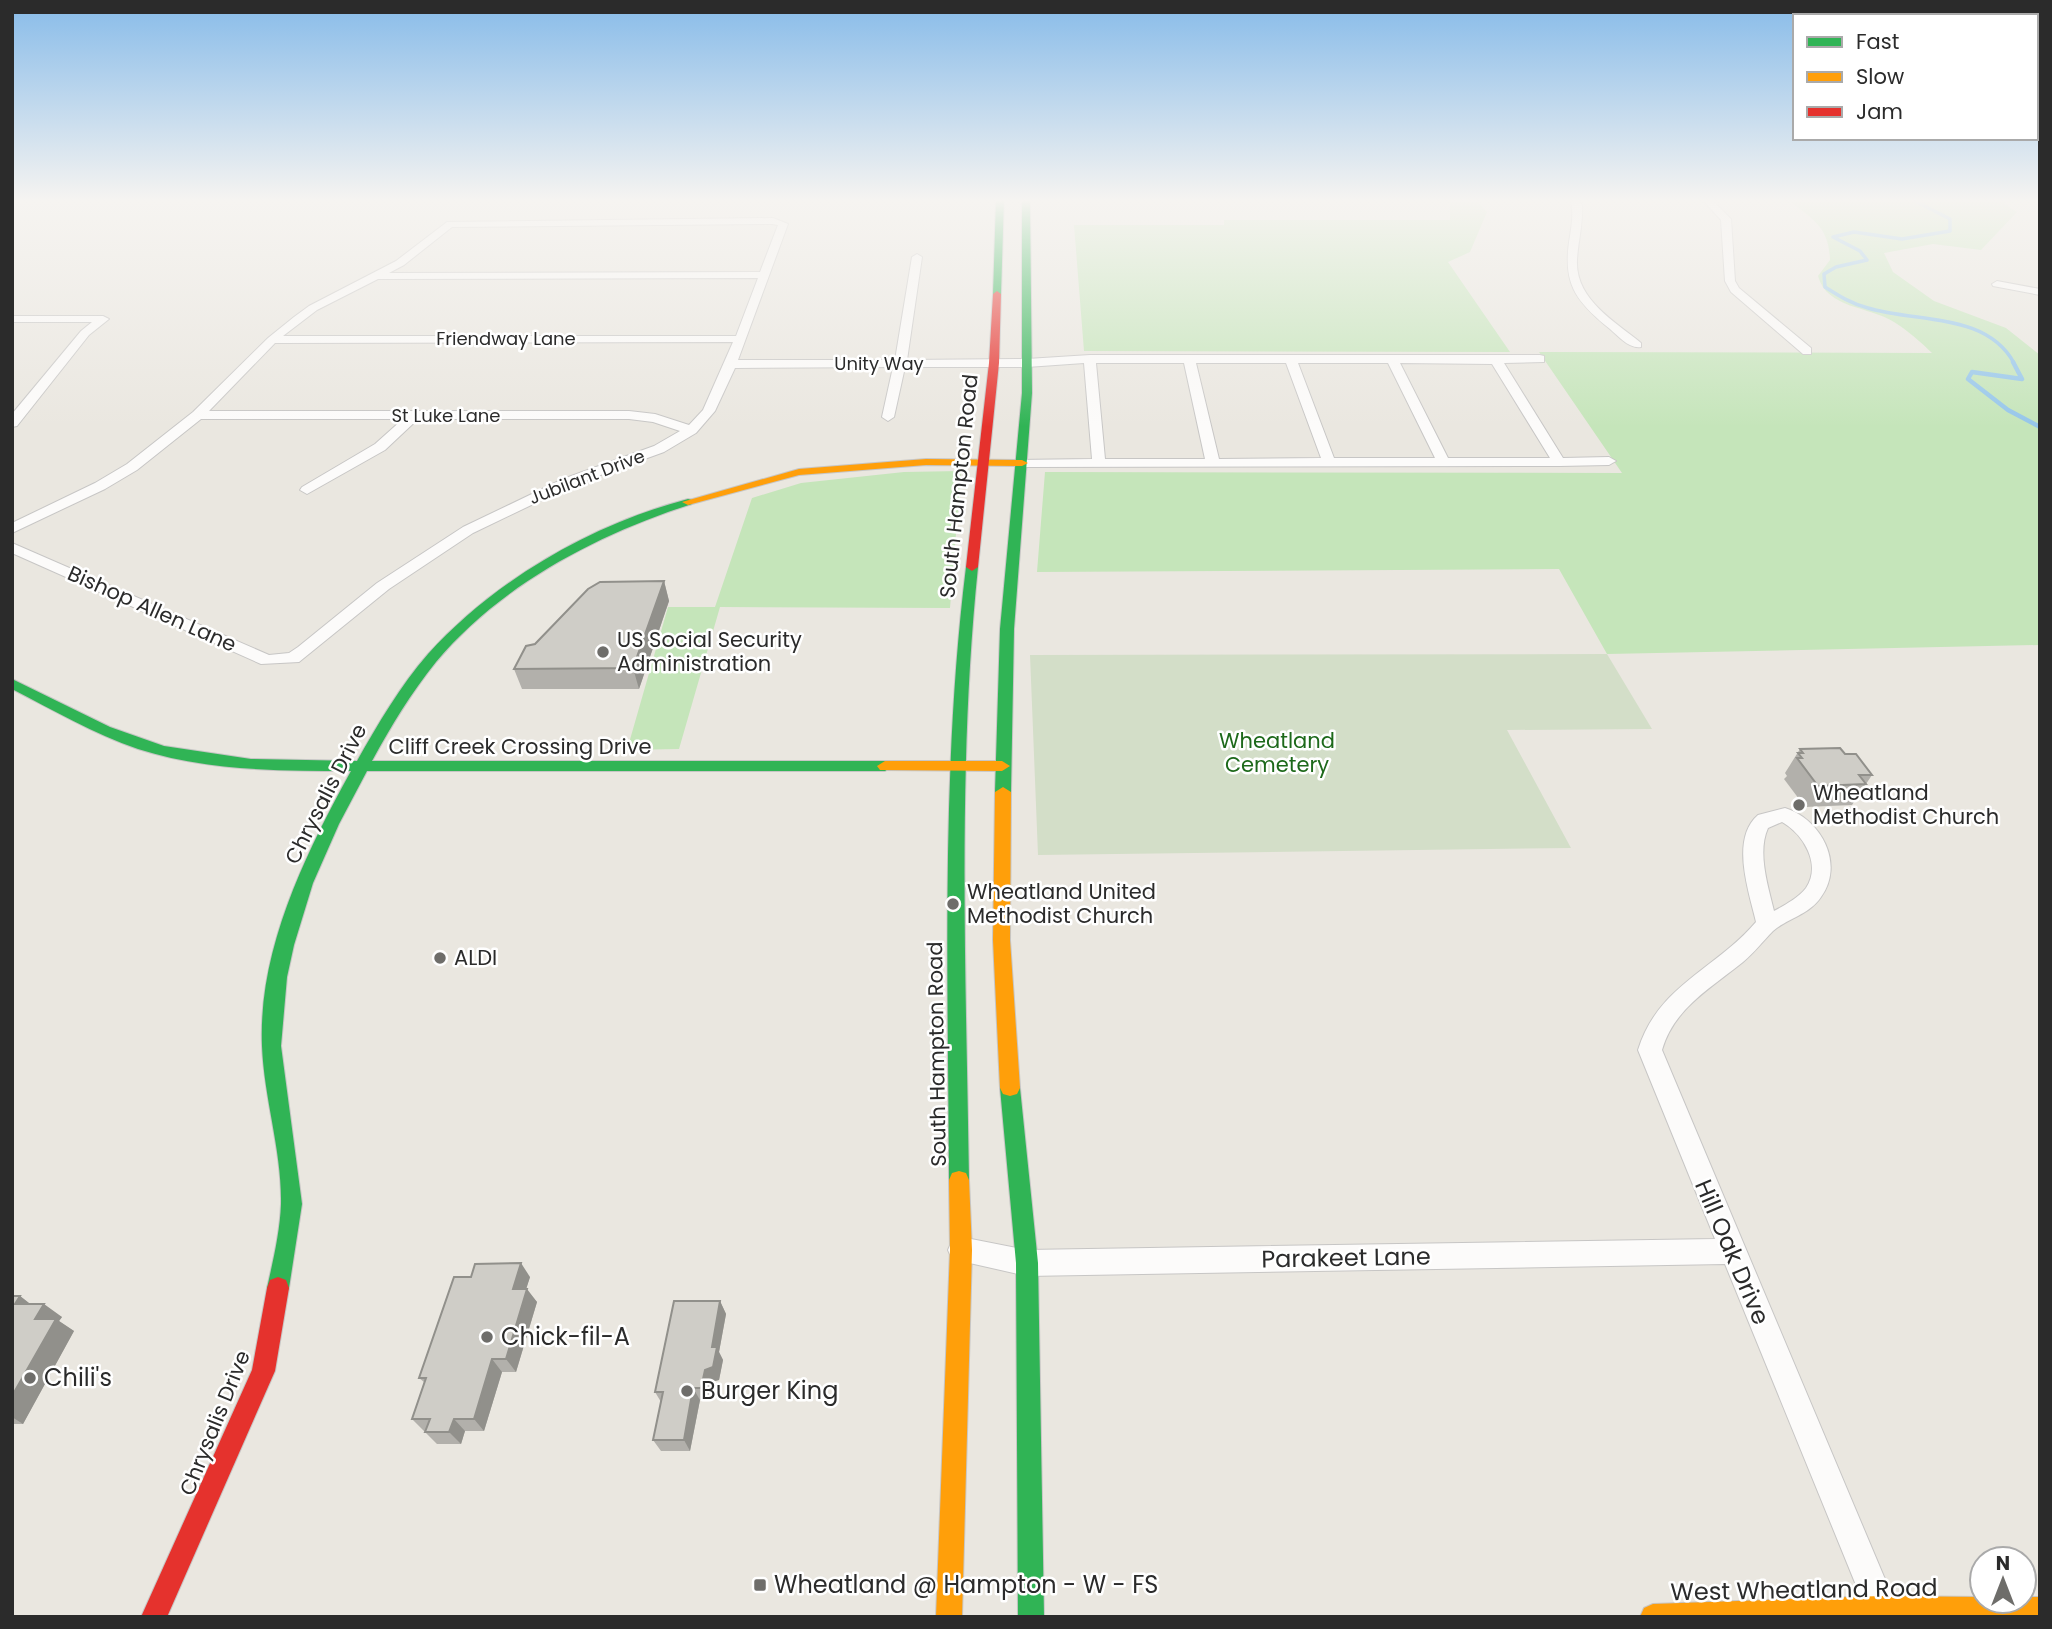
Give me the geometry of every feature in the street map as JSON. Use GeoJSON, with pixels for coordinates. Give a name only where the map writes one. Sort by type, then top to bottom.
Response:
{"type":"FeatureCollection","features":[{"type":"Feature","properties":{"kind":"main road","name":"South Hampton Road"},"geometry":{"type":"LineString","coordinates":[[949,1617],[961,1250],[956,947],[965,629],[985,463],[994,363],[997,275]]}},
{"type":"Feature","properties":{"kind":"main road"},"geometry":{"type":"LineString","coordinates":[[1026,275],[1027,363],[1022,463],[1007,629],[1000,884],[1004,1026],[1027,1263],[1031,1617]]}},
{"type":"Feature","properties":{"kind":"main road","name":"Chrysalis Drive"},"geometry":{"type":"LineString","coordinates":[[154,1617],[263,1371],[291,1197],[271,1042],[278,966],[302,889],[321,841],[389,716],[434,656],[499,597],[545,566],[579,547],[665,508],[799,472],[855,466],[1022,463]]}},
{"type":"Feature","properties":{"kind":"main road"},"geometry":{"type":"LineString","coordinates":[[965,629],[1007,629]]}},
{"type":"Feature","properties":{"kind":"main road","name":"Cliff Creek Crossing Drive"},"geometry":{"type":"LineString","coordinates":[[12,683],[99,728],[149,748],[197,758],[244,763],[361,768],[1002,766]]}},
{"type":"Feature","properties":{"kind":"main road","name":"West Wheatland Road"},"geometry":{"type":"LineString","coordinates":[[1653,1617],[2040,1609]]}},
{"type":"Feature","properties":{"kind":"street"},"geometry":{"type":"LineString","coordinates":[[12,528],[116,477],[198,415],[272,340],[313,308],[378,276],[754,275]]}},
{"type":"Feature","properties":{"kind":"street","name":"Jubilant Drive"},"geometry":{"type":"LineString","coordinates":[[293,658],[383,586],[468,530],[568,482],[659,449],[691,430],[709,411],[731,364],[762,275]]}},
{"type":"Feature","properties":{"kind":"street"},"geometry":{"type":"LineString","coordinates":[[888,417],[900,364],[914,275]]}},
{"type":"Feature","properties":{"kind":"street"},"geometry":{"type":"LineString","coordinates":[[1573,275],[1592,305],[1637,345]]}},
{"type":"Feature","properties":{"kind":"street"},"geometry":{"type":"LineString","coordinates":[[1730,275],[1735,290],[1807,351]]}},
{"type":"Feature","properties":{"kind":"street"},"geometry":{"type":"LineString","coordinates":[[1997,284],[2040,292]]}},
{"type":"Feature","properties":{"kind":"street"},"geometry":{"type":"LineString","coordinates":[[12,319],[103,319],[85,332],[12,423]]}},
{"type":"Feature","properties":{"kind":"street","name":"Friendway Lane"},"geometry":{"type":"LineString","coordinates":[[272,340],[740,339]]}},
{"type":"Feature","properties":{"kind":"street","name":"Unity Way"},"geometry":{"type":"LineString","coordinates":[[731,364],[1027,363],[1090,359],[1540,359]]}},
{"type":"Feature","properties":{"kind":"street"},"geometry":{"type":"LineString","coordinates":[[1090,359],[1099,464]]}},
{"type":"Feature","properties":{"kind":"street"},"geometry":{"type":"LineString","coordinates":[[1189,359],[1213,464]]}},
{"type":"Feature","properties":{"kind":"street"},"geometry":{"type":"LineString","coordinates":[[1392,359],[1444,463]]}},
{"type":"Feature","properties":{"kind":"street"},"geometry":{"type":"LineString","coordinates":[[1291,360],[1329,463]]}},
{"type":"Feature","properties":{"kind":"street"},"geometry":{"type":"LineString","coordinates":[[1496,360],[1559,462]]}},
{"type":"Feature","properties":{"kind":"street","name":"St Luke Lane"},"geometry":{"type":"LineString","coordinates":[[198,415],[629,415],[655,418],[691,430]]}},
{"type":"Feature","properties":{"kind":"street"},"geometry":{"type":"LineString","coordinates":[[307,490],[380,447],[414,416]]}},
{"type":"Feature","properties":{"kind":"street"},"geometry":{"type":"LineString","coordinates":[[1022,463],[1609,461]]}},
{"type":"Feature","properties":{"kind":"street","name":"Bishop Allen Lane"},"geometry":{"type":"LineString","coordinates":[[12,547],[267,660],[293,658]]}},
{"type":"Feature","properties":{"kind":"street","name":"Hill Oak Drive"},"geometry":{"type":"LineString","coordinates":[[1767,923],[1756,870],[1754,836],[1758,825],[1765,819],[1785,815],[1804,825],[1816,844],[1822,875],[1812,895],[1798,908],[1767,923],[1740,954],[1699,984],[1660,1020],[1651,1036],[1650,1049],[1883,1613]]}},
{"type":"Feature","properties":{"kind":"street","name":"Parakeet Lane"},"geometry":{"type":"LineString","coordinates":[[961,1250],[1027,1263],[1732,1251]]}},
{"type":"Feature","properties":{"kind":"green space"},"geometry":{"type":"Polygon","coordinates":[[[1078,275],[1457,275],[1510,352],[1084,351],[1078,275]]]}},
{"type":"Feature","properties":{"kind":"green space"},"geometry":{"type":"Polygon","coordinates":[[[1897,275],[1934,301],[2006,328],[2040,355],[2040,645],[1607,654],[1559,569],[1037,572],[1045,472],[1622,473],[1539,352],[1932,353],[1894,322],[1830,295],[1818,276],[1897,275]]]}},
{"type":"Feature","properties":{"kind":"green space"},"geometry":{"type":"Polygon","coordinates":[[[961,471],[950,608],[720,607],[679,749],[627,750],[668,607],[715,607],[752,498],[801,483],[904,472],[961,471]]]}},
{"type":"Feature","properties":{"kind":"green space","name":"Wheatland Cemetery"},"geometry":{"type":"Polygon","coordinates":[[[1607,654],[1652,729],[1507,730],[1571,848],[1038,855],[1030,655],[1607,654]]]}},
{"type":"Feature","properties":{"kind":"building","name":"US Social Security Administration"},"geometry":{"type":"Polygon","coordinates":[[[664,581],[633,668],[514,669],[526,646],[535,644],[588,589],[600,582],[664,581]]]}},
{"type":"Feature","properties":{"kind":"building"},"geometry":{"type":"Polygon","coordinates":[[[1840,748],[1845,754],[1856,754],[1872,775],[1859,775],[1866,784],[1818,786],[1797,758],[1802,758],[1798,753],[1803,753],[1800,749],[1840,748]]]}},
{"type":"Feature","properties":{"kind":"building","name":"Chick-fil-A"},"geometry":{"type":"Polygon","coordinates":[[[521,1263],[513,1289],[527,1289],[506,1359],[492,1359],[474,1419],[454,1419],[449,1432],[425,1432],[430,1419],[412,1419],[426,1378],[419,1378],[454,1277],[471,1277],[475,1264],[521,1263]]]}},
{"type":"Feature","properties":{"kind":"building"},"geometry":{"type":"Polygon","coordinates":[[[12,1296],[20,1296],[15,1304],[44,1304],[35,1319],[56,1319],[12,1396],[12,1296]]]}},
{"type":"Feature","properties":{"kind":"building","name":"Burger King"},"geometry":{"type":"Polygon","coordinates":[[[674,1301],[720,1301],[712,1347],[717,1347],[713,1367],[705,1370],[701,1388],[693,1388],[684,1440],[653,1440],[663,1392],[655,1392],[674,1301]]]}},
{"type":"Feature","properties":{"kind":"waterway"},"geometry":{"type":"LineString","coordinates":[[1824,275],[1825,287],[1851,302],[1887,313],[1949,322],[1986,335],[2002,347],[2014,363]]}},
{"type":"Feature","properties":{"kind":"waterway"},"geometry":{"type":"LineString","coordinates":[[2013,362],[2022,379],[1972,372],[1968,379],[2008,410],[2040,427]]}},
{"type":"Feature","properties":{"kind":"traffic: fast"},"geometry":{"type":"LineString","coordinates":[[997,294],[998,275]]}},
{"type":"Feature","properties":{"kind":"traffic: fast"},"geometry":{"type":"LineString","coordinates":[[1003,792],[1007,629],[1027,393],[1026,275]]}},
{"type":"Feature","properties":{"kind":"traffic: fast"},"geometry":{"type":"LineString","coordinates":[[278,1288],[291,1216],[291,1194],[272,1052],[273,1009],[294,914],[317,853],[346,795],[386,724],[420,673],[457,632],[485,608],[517,584],[585,543],[655,512],[688,502]]}},
{"type":"Feature","properties":{"kind":"traffic: fast"},"geometry":{"type":"LineString","coordinates":[[959,1180],[956,850],[965,629],[972,567]]}},
{"type":"Feature","properties":{"kind":"traffic: fast"},"geometry":{"type":"LineString","coordinates":[[12,683],[86,721],[143,745],[192,757],[236,763],[280,766],[885,766]]}},
{"type":"Feature","properties":{"kind":"traffic: fast"},"geometry":{"type":"LineString","coordinates":[[1010,1088],[1027,1263],[1031,1617]]}},
{"type":"Feature","properties":{"kind":"traffic: slow"},"geometry":{"type":"LineString","coordinates":[[688,502],[799,472],[926,462],[1022,463]]}},
{"type":"Feature","properties":{"kind":"traffic: slow"},"geometry":{"type":"LineString","coordinates":[[885,766],[1002,766]]}},
{"type":"Feature","properties":{"kind":"traffic: slow"},"geometry":{"type":"LineString","coordinates":[[1003,792],[1002,940],[1010,1088]]}},
{"type":"Feature","properties":{"kind":"traffic: slow"},"geometry":{"type":"LineString","coordinates":[[949,1617],[961,1250],[959,1180]]}},
{"type":"Feature","properties":{"kind":"traffic: slow"},"geometry":{"type":"LineString","coordinates":[[1653,1617],[1881,1609],[2040,1610]]}},
{"type":"Feature","properties":{"kind":"traffic: jam"},"geometry":{"type":"LineString","coordinates":[[972,567],[994,363],[997,294]]}},
{"type":"Feature","properties":{"kind":"traffic: jam"},"geometry":{"type":"LineString","coordinates":[[154,1617],[263,1371],[278,1288]]}},
{"type":"Feature","properties":{"kind":"place","name":"US Social Security Administration"},"geometry":{"type":"Point","coordinates":[603,652]}},
{"type":"Feature","properties":{"kind":"place","name":"Wheatland Methodist Church"},"geometry":{"type":"Point","coordinates":[1799,805]}},
{"type":"Feature","properties":{"kind":"place","name":"Wheatland United Methodist Church"},"geometry":{"type":"Point","coordinates":[953,904]}},
{"type":"Feature","properties":{"kind":"place","name":"ALDI"},"geometry":{"type":"Point","coordinates":[440,958]}},
{"type":"Feature","properties":{"kind":"place","name":"Chick-fil-A"},"geometry":{"type":"Point","coordinates":[487,1337]}},
{"type":"Feature","properties":{"kind":"place","name":"Chili's"},"geometry":{"type":"Point","coordinates":[30,1378]}},
{"type":"Feature","properties":{"kind":"place","name":"Burger King"},"geometry":{"type":"Point","coordinates":[687,1391]}},
{"type":"Feature","properties":{"kind":"place","name":"Wheatland @ Hampton - W - FS"},"geometry":{"type":"Point","coordinates":[760,1585]}}]}
